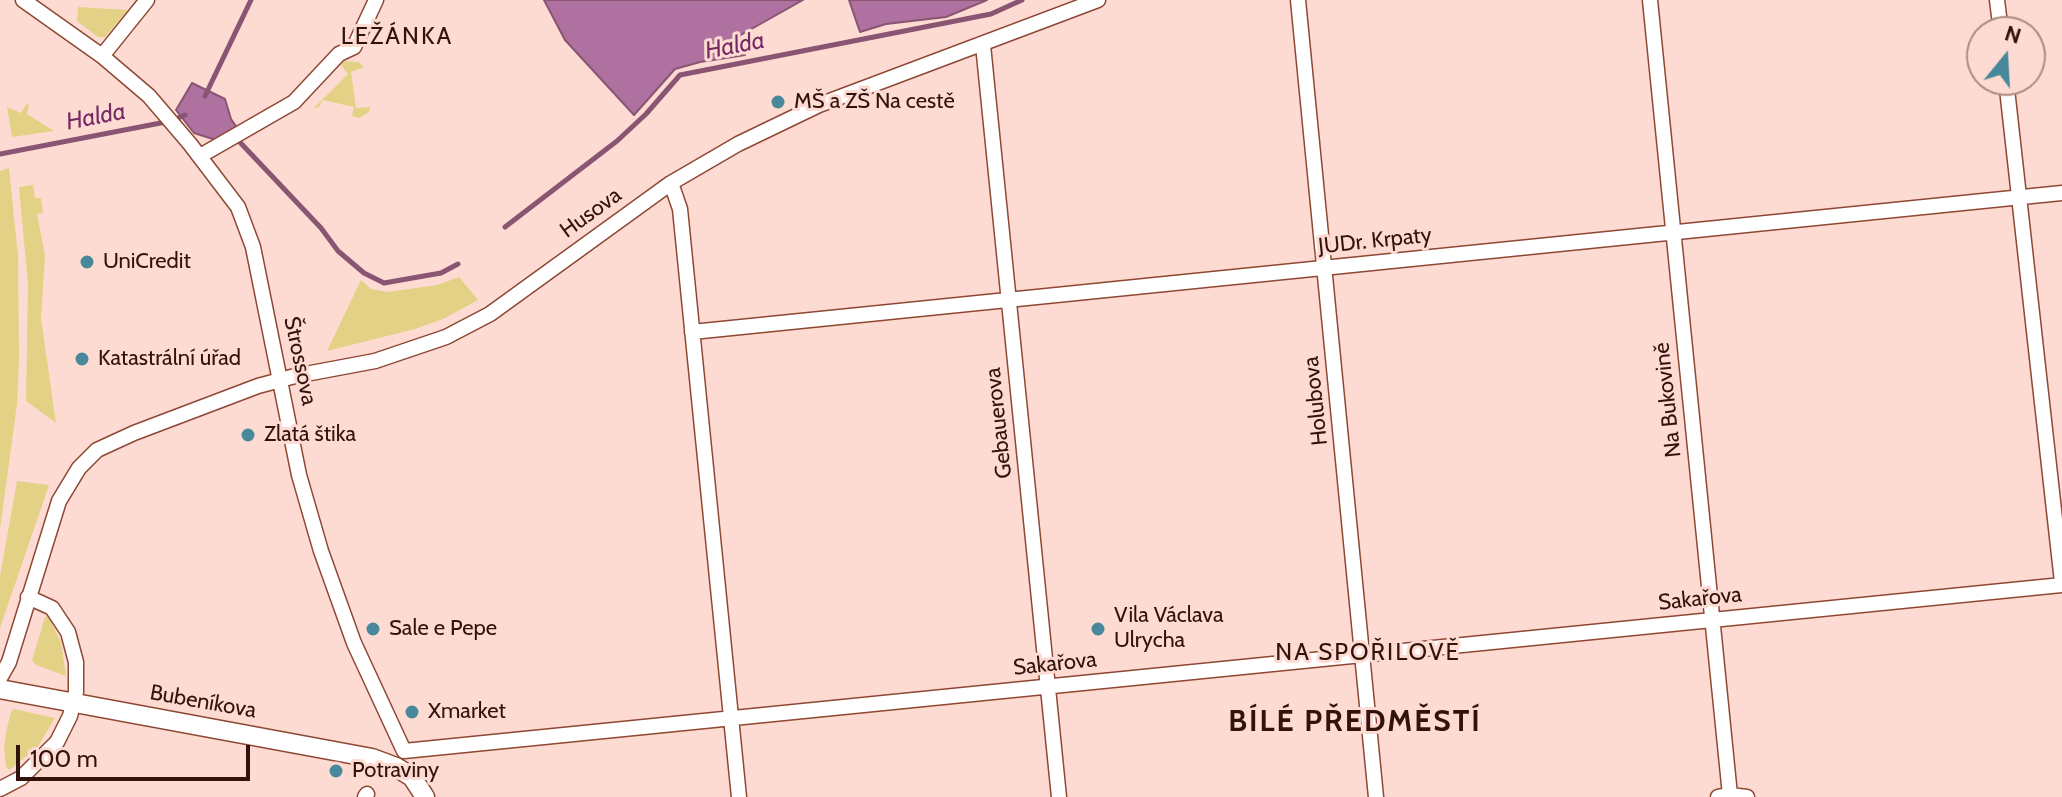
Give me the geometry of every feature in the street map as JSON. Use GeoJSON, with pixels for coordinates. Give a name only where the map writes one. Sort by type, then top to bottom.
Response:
{"type":"FeatureCollection","features":[{"type":"Feature","properties":{"kind":"street","name":"Štrossova"},"geometry":{"type":"LineString","coordinates":[[23,0],[102,56],[141,90],[166,115],[234,200],[246,224],[299,475],[321,551],[400,759],[425,797]]}},
{"type":"Feature","properties":{"kind":"street"},"geometry":{"type":"LineString","coordinates":[[102,56],[147,0]]}},
{"type":"Feature","properties":{"kind":"street"},"geometry":{"type":"LineString","coordinates":[[200,156],[289,106],[339,54],[354,47],[376,0]]}},
{"type":"Feature","properties":{"kind":"street","name":"Husova"},"geometry":{"type":"LineString","coordinates":[[0,678],[9,662],[49,527],[67,485],[85,460],[107,445],[279,379],[389,357],[464,329],[521,294],[671,183],[738,144],[804,112],[1098,0]]}},
{"type":"Feature","properties":{"kind":"street","name":"Holubova"},"geometry":{"type":"LineString","coordinates":[[1298,0],[1376,797]]}},
{"type":"Feature","properties":{"kind":"street","name":"Na Bukovině"},"geometry":{"type":"LineString","coordinates":[[1650,0],[1712,620],[1724,796]]}},
{"type":"Feature","properties":{"kind":"street","name":"Gebauerova"},"geometry":{"type":"LineString","coordinates":[[983,45],[1059,797]]}},
{"type":"Feature","properties":{"kind":"street"},"geometry":{"type":"LineString","coordinates":[[2008,96],[2062,584]]}},
{"type":"Feature","properties":{"kind":"street"},"geometry":{"type":"LineString","coordinates":[[671,183],[680,209],[739,797]]}},
{"type":"Feature","properties":{"kind":"street","name":"JUDr. Krpaty"},"geometry":{"type":"LineString","coordinates":[[692,332],[2062,193]]}},
{"type":"Feature","properties":{"kind":"street","name":"Sakařova"},"geometry":{"type":"LineString","coordinates":[[400,759],[731,719],[2062,584]]}},
{"type":"Feature","properties":{"kind":"street"},"geometry":{"type":"LineString","coordinates":[[0,789],[21,778],[46,755],[65,728],[74,702],[76,662],[68,632],[52,608],[28,597]]}},
{"type":"Feature","properties":{"kind":"street","name":"Bubeníkova"},"geometry":{"type":"LineString","coordinates":[[0,689],[362,755],[400,759]]}},
{"type":"Feature","properties":{"kind":"street"},"geometry":{"type":"LineString","coordinates":[[1724,796],[1747,797]]}},
{"type":"Feature","properties":{"kind":"shaded area"},"geometry":{"type":"Polygon","coordinates":[[[78,7],[128,10],[105,37],[98,37],[77,21],[78,7]]]}},
{"type":"Feature","properties":{"kind":"shaded area"},"geometry":{"type":"Polygon","coordinates":[[[343,61],[359,62],[364,67],[351,72],[356,108],[370,107],[369,112],[359,118],[352,116],[354,107],[323,100],[319,107],[313,109],[348,74],[341,65],[343,61]]]}},
{"type":"Feature","properties":{"kind":"shaded area"},"geometry":{"type":"Polygon","coordinates":[[[26,104],[29,105],[27,114],[54,131],[12,137],[7,107],[21,113],[26,104]]]}},
{"type":"Feature","properties":{"kind":"shaded area"},"geometry":{"type":"Polygon","coordinates":[[[9,168],[18,256],[19,361],[17,404],[0,529],[0,171],[9,168]]]}},
{"type":"Feature","properties":{"kind":"shaded area"},"geometry":{"type":"Polygon","coordinates":[[[33,185],[35,198],[41,198],[43,213],[37,214],[45,255],[41,318],[56,423],[26,401],[28,284],[19,187],[33,185]]]}},
{"type":"Feature","properties":{"kind":"shaded area"},"geometry":{"type":"Polygon","coordinates":[[[459,277],[478,300],[443,319],[415,329],[327,351],[361,280],[371,289],[388,292],[437,285],[459,277]]]}},
{"type":"Feature","properties":{"kind":"shaded area"},"geometry":{"type":"Polygon","coordinates":[[[17,481],[49,485],[0,628],[0,576],[17,481]]]}},
{"type":"Feature","properties":{"kind":"shaded area"},"geometry":{"type":"Polygon","coordinates":[[[48,616],[61,642],[66,676],[36,665],[32,660],[45,617],[48,616]]]}},
{"type":"Feature","properties":{"kind":"shaded area"},"geometry":{"type":"Polygon","coordinates":[[[14,709],[55,718],[37,748],[9,770],[4,748],[14,709]]]}},
{"type":"Feature","properties":{"kind":"water"},"geometry":{"type":"Polygon","coordinates":[[[544,0],[803,0],[739,36],[745,55],[675,69],[634,115],[565,40],[544,0]]]}},
{"type":"Feature","properties":{"kind":"water"},"geometry":{"type":"Polygon","coordinates":[[[849,0],[987,0],[946,17],[886,24],[860,32],[849,0]]]}},
{"type":"Feature","properties":{"kind":"water"},"geometry":{"type":"Polygon","coordinates":[[[192,83],[225,99],[231,119],[238,129],[219,141],[194,133],[176,110],[192,83]]]}},
{"type":"Feature","properties":{"kind":"waterway"},"geometry":{"type":"LineString","coordinates":[[205,96],[251,0]]}},
{"type":"Feature","properties":{"kind":"waterway","name":"Halda"},"geometry":{"type":"LineString","coordinates":[[505,227],[617,141],[680,75],[991,14],[1022,0]]}},
{"type":"Feature","properties":{"kind":"waterway","name":"Halda"},"geometry":{"type":"LineString","coordinates":[[0,154],[171,121],[185,115]]}},
{"type":"Feature","properties":{"kind":"waterway","name":"Halda"},"geometry":{"type":"LineString","coordinates":[[235,137],[321,228],[338,251],[364,273],[384,283],[441,273],[458,264]]}},
{"type":"Feature","properties":{"kind":"place","name":"MŠ a ZŠ Na cestě"},"geometry":{"type":"Point","coordinates":[778,102]}},
{"type":"Feature","properties":{"kind":"place","name":"UniCredit"},"geometry":{"type":"Point","coordinates":[87,262]}},
{"type":"Feature","properties":{"kind":"place","name":"Katastrální úřad"},"geometry":{"type":"Point","coordinates":[82,359]}},
{"type":"Feature","properties":{"kind":"place","name":"Zlatá štika"},"geometry":{"type":"Point","coordinates":[248,435]}},
{"type":"Feature","properties":{"kind":"place","name":"Sale e Pepe"},"geometry":{"type":"Point","coordinates":[373,629]}},
{"type":"Feature","properties":{"kind":"place","name":"Vila Václava Ulrycha"},"geometry":{"type":"Point","coordinates":[1098,629]}},
{"type":"Feature","properties":{"kind":"place","name":"Xmarket"},"geometry":{"type":"Point","coordinates":[412,712]}},
{"type":"Feature","properties":{"kind":"place","name":"Potraviny"},"geometry":{"type":"Point","coordinates":[336,771]}},
{"type":"Feature","properties":{"kind":"district","name":"LEŽÁNKA"},"geometry":{"type":"Point","coordinates":[397,37]}},
{"type":"Feature","properties":{"kind":"district","name":"NA SPOŘILOVĚ"},"geometry":{"type":"Point","coordinates":[1368,653]}},
{"type":"Feature","properties":{"kind":"district","name":"BÍLÉ PŘEDMĚSTÍ"},"geometry":{"type":"Point","coordinates":[1355,722]}}]}
